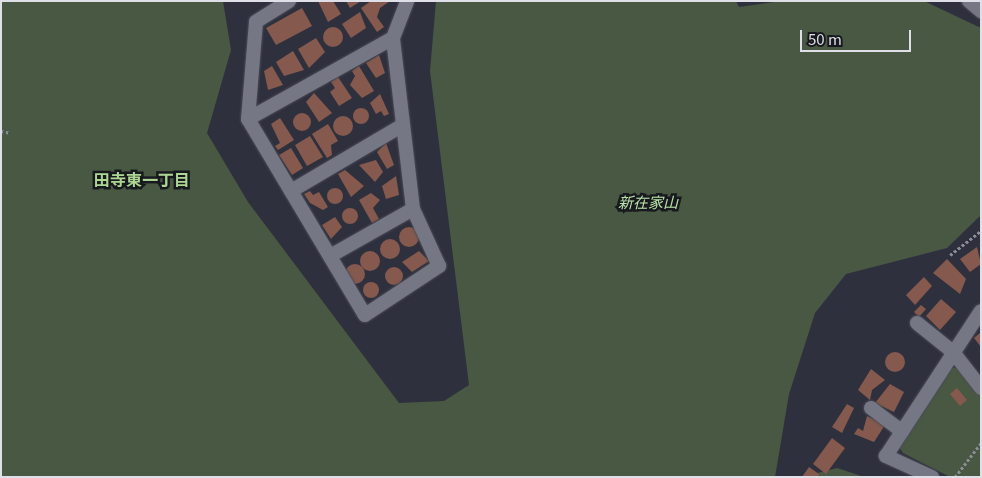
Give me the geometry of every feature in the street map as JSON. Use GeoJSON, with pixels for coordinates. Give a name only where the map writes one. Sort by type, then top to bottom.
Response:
{"type":"FeatureCollection","features":[{"type":"Feature","properties":{"kind":"street"},"geometry":{"type":"LineString","coordinates":[[289,1],[256,22],[248,119],[365,315],[439,266],[413,209],[393,38],[407,1]]}},
{"type":"Feature","properties":{"kind":"street"},"geometry":{"type":"LineString","coordinates":[[969,1],[981,10]]}},
{"type":"Feature","properties":{"kind":"street"},"geometry":{"type":"LineString","coordinates":[[248,119],[393,38]]}},
{"type":"Feature","properties":{"kind":"street"},"geometry":{"type":"LineString","coordinates":[[291,191],[403,125]]}},
{"type":"Feature","properties":{"kind":"street"},"geometry":{"type":"LineString","coordinates":[[330,256],[413,209]]}},
{"type":"Feature","properties":{"kind":"street"},"geometry":{"type":"LineString","coordinates":[[932,477],[886,456],[981,311]]}},
{"type":"Feature","properties":{"kind":"street"},"geometry":{"type":"LineString","coordinates":[[917,323],[953,352],[981,388]]}},
{"type":"Feature","properties":{"kind":"street"},"geometry":{"type":"LineString","coordinates":[[871,408],[902,431]]}},
{"type":"Feature","properties":{"kind":"path"},"geometry":{"type":"LineString","coordinates":[[1,131],[11,132]]}},
{"type":"Feature","properties":{"kind":"path"},"geometry":{"type":"LineString","coordinates":[[950,255],[981,231]]}},
{"type":"Feature","properties":{"kind":"path"},"geometry":{"type":"LineString","coordinates":[[956,477],[981,443]]}},
{"type":"Feature","properties":{"kind":"green space","name":"新在家山"},"geometry":{"type":"Polygon","coordinates":[[[1,1],[223,1],[231,50],[207,133],[248,202],[399,403],[444,401],[469,385],[430,71],[436,1],[736,1],[739,7],[781,1],[924,1],[981,28],[981,215],[947,248],[846,274],[815,313],[789,394],[775,477],[1,477],[1,1]]]}},
{"type":"Feature","properties":{"kind":"green space"},"geometry":{"type":"Polygon","coordinates":[[[957,367],[981,396],[981,477],[950,477],[903,453],[898,446],[948,369],[957,367]]]}},
{"type":"Feature","properties":{"kind":"green space"},"geometry":{"type":"Polygon","coordinates":[[[837,468],[864,477],[802,477],[837,468]]]}},
{"type":"Feature","properties":{"kind":"building"},"geometry":{"type":"Polygon","coordinates":[[[318,1],[333,1],[341,14],[328,22],[318,1]]]}},
{"type":"Feature","properties":{"kind":"building"},"geometry":{"type":"Polygon","coordinates":[[[346,1],[361,1],[350,8],[346,1]]]}},
{"type":"Feature","properties":{"kind":"building"},"geometry":{"type":"Polygon","coordinates":[[[371,1],[390,1],[380,8],[377,17],[384,27],[377,32],[361,8],[371,1]]]}},
{"type":"Feature","properties":{"kind":"building"},"geometry":{"type":"Polygon","coordinates":[[[302,8],[312,26],[276,45],[266,28],[302,8]]]}},
{"type":"Feature","properties":{"kind":"building"},"geometry":{"type":"Polygon","coordinates":[[[360,12],[366,28],[351,38],[342,24],[360,12]]]}},
{"type":"Feature","properties":{"kind":"building"},"geometry":{"type":"Polygon","coordinates":[[[333,27],[340,30],[343,37],[340,44],[333,47],[326,44],[323,37],[326,30],[333,27]]]}},
{"type":"Feature","properties":{"kind":"building"},"geometry":{"type":"Polygon","coordinates":[[[316,38],[325,52],[309,68],[298,49],[316,38]]]}},
{"type":"Feature","properties":{"kind":"building"},"geometry":{"type":"Polygon","coordinates":[[[293,51],[304,70],[284,76],[276,62],[293,51]]]}},
{"type":"Feature","properties":{"kind":"building"},"geometry":{"type":"Polygon","coordinates":[[[379,55],[385,73],[376,78],[366,63],[379,55]]]}},
{"type":"Feature","properties":{"kind":"building"},"geometry":{"type":"Polygon","coordinates":[[[272,66],[283,85],[268,90],[264,71],[272,66]]]}},
{"type":"Feature","properties":{"kind":"building"},"geometry":{"type":"Polygon","coordinates":[[[359,66],[374,91],[362,98],[350,85],[355,76],[352,71],[359,66]]]}},
{"type":"Feature","properties":{"kind":"building"},"geometry":{"type":"Polygon","coordinates":[[[338,77],[352,98],[339,106],[330,92],[335,88],[331,82],[338,77]]]}},
{"type":"Feature","properties":{"kind":"building"},"geometry":{"type":"Polygon","coordinates":[[[314,93],[332,113],[319,122],[306,102],[314,93]]]}},
{"type":"Feature","properties":{"kind":"building"},"geometry":{"type":"Polygon","coordinates":[[[380,94],[389,114],[384,116],[381,111],[376,114],[370,103],[380,94]]]}},
{"type":"Feature","properties":{"kind":"building"},"geometry":{"type":"Polygon","coordinates":[[[358,108],[364,108],[369,113],[367,122],[358,124],[353,119],[353,113],[358,108]]]}},
{"type":"Feature","properties":{"kind":"building"},"geometry":{"type":"Polygon","coordinates":[[[302,113],[308,116],[311,122],[308,128],[302,131],[296,128],[293,122],[296,116],[302,113]]]}},
{"type":"Feature","properties":{"kind":"building"},"geometry":{"type":"Polygon","coordinates":[[[343,116],[350,119],[353,126],[350,133],[343,136],[336,133],[333,126],[336,119],[343,116]]]}},
{"type":"Feature","properties":{"kind":"building"},"geometry":{"type":"Polygon","coordinates":[[[280,118],[294,140],[278,150],[275,146],[280,143],[271,124],[280,118]]]}},
{"type":"Feature","properties":{"kind":"building"},"geometry":{"type":"Polygon","coordinates":[[[328,124],[338,141],[331,145],[332,155],[327,158],[312,134],[328,124]]]}},
{"type":"Feature","properties":{"kind":"building"},"geometry":{"type":"Polygon","coordinates":[[[310,136],[323,157],[307,166],[295,145],[310,136]]]}},
{"type":"Feature","properties":{"kind":"building"},"geometry":{"type":"Polygon","coordinates":[[[386,143],[394,165],[387,169],[377,152],[386,143]]]}},
{"type":"Feature","properties":{"kind":"building"},"geometry":{"type":"Polygon","coordinates":[[[291,148],[303,168],[292,175],[279,155],[291,148]]]}},
{"type":"Feature","properties":{"kind":"building"},"geometry":{"type":"Polygon","coordinates":[[[376,160],[383,172],[375,182],[359,165],[376,160]]]}},
{"type":"Feature","properties":{"kind":"building"},"geometry":{"type":"Polygon","coordinates":[[[345,170],[364,186],[351,197],[338,174],[345,170]]]}},
{"type":"Feature","properties":{"kind":"building"},"geometry":{"type":"Polygon","coordinates":[[[396,176],[399,195],[386,199],[382,186],[396,176]]]}},
{"type":"Feature","properties":{"kind":"building"},"geometry":{"type":"Polygon","coordinates":[[[335,188],[341,190],[343,196],[341,202],[335,204],[329,202],[327,196],[329,190],[335,188]]]}},
{"type":"Feature","properties":{"kind":"building"},"geometry":{"type":"Polygon","coordinates":[[[310,191],[313,195],[319,192],[328,207],[323,210],[310,203],[304,194],[310,191]]]}},
{"type":"Feature","properties":{"kind":"building"},"geometry":{"type":"Polygon","coordinates":[[[371,193],[380,200],[373,208],[379,219],[372,223],[359,200],[371,193]]]}},
{"type":"Feature","properties":{"kind":"building"},"geometry":{"type":"Polygon","coordinates":[[[350,208],[358,216],[350,224],[342,216],[350,208]]]}},
{"type":"Feature","properties":{"kind":"building"},"geometry":{"type":"Polygon","coordinates":[[[335,217],[342,227],[331,239],[322,225],[335,217]]]}},
{"type":"Feature","properties":{"kind":"building"},"geometry":{"type":"Polygon","coordinates":[[[409,227],[416,230],[419,237],[416,244],[409,247],[402,244],[399,237],[402,230],[409,227]]]}},
{"type":"Feature","properties":{"kind":"building"},"geometry":{"type":"Polygon","coordinates":[[[390,239],[397,242],[400,249],[397,256],[390,259],[383,256],[380,249],[383,242],[390,239]]]}},
{"type":"Feature","properties":{"kind":"building"},"geometry":{"type":"Polygon","coordinates":[[[977,247],[981,264],[970,272],[960,259],[977,247]]]}},
{"type":"Feature","properties":{"kind":"building"},"geometry":{"type":"Polygon","coordinates":[[[370,251],[377,254],[380,261],[377,268],[370,271],[363,268],[360,261],[363,254],[370,251]]]}},
{"type":"Feature","properties":{"kind":"building"},"geometry":{"type":"Polygon","coordinates":[[[419,251],[429,261],[412,272],[402,262],[419,251]]]}},
{"type":"Feature","properties":{"kind":"building"},"geometry":{"type":"Polygon","coordinates":[[[947,259],[966,279],[960,294],[933,273],[947,259]]]}},
{"type":"Feature","properties":{"kind":"building"},"geometry":{"type":"Polygon","coordinates":[[[355,264],[362,267],[365,274],[362,281],[355,284],[348,281],[345,274],[348,267],[355,264]]]}},
{"type":"Feature","properties":{"kind":"building"},"geometry":{"type":"Polygon","coordinates":[[[390,267],[398,267],[403,272],[401,283],[390,285],[385,280],[385,272],[390,267]]]}},
{"type":"Feature","properties":{"kind":"building"},"geometry":{"type":"Polygon","coordinates":[[[924,277],[932,286],[915,305],[906,295],[924,277]]]}},
{"type":"Feature","properties":{"kind":"building"},"geometry":{"type":"Polygon","coordinates":[[[368,282],[374,282],[379,287],[377,296],[368,298],[363,293],[363,287],[368,282]]]}},
{"type":"Feature","properties":{"kind":"building"},"geometry":{"type":"Polygon","coordinates":[[[941,299],[956,312],[940,330],[926,316],[941,299]]]}},
{"type":"Feature","properties":{"kind":"building"},"geometry":{"type":"Polygon","coordinates":[[[921,305],[926,309],[919,317],[914,312],[921,305]]]}},
{"type":"Feature","properties":{"kind":"building"},"geometry":{"type":"Polygon","coordinates":[[[981,332],[981,347],[974,338],[981,332]]]}},
{"type":"Feature","properties":{"kind":"building"},"geometry":{"type":"Polygon","coordinates":[[[895,352],[902,355],[905,362],[902,369],[895,372],[888,369],[885,362],[888,355],[895,352]]]}},
{"type":"Feature","properties":{"kind":"building"},"geometry":{"type":"Polygon","coordinates":[[[871,369],[885,380],[872,390],[870,400],[858,390],[871,369]]]}},
{"type":"Feature","properties":{"kind":"building"},"geometry":{"type":"Polygon","coordinates":[[[890,384],[904,392],[894,412],[875,403],[890,384]]]}},
{"type":"Feature","properties":{"kind":"building"},"geometry":{"type":"Polygon","coordinates":[[[957,388],[967,400],[960,406],[950,394],[957,388]]]}},
{"type":"Feature","properties":{"kind":"building"},"geometry":{"type":"Polygon","coordinates":[[[847,404],[854,408],[842,433],[832,427],[847,404]]]}},
{"type":"Feature","properties":{"kind":"building"},"geometry":{"type":"Polygon","coordinates":[[[867,416],[885,425],[874,442],[854,434],[858,428],[863,431],[867,416]]]}},
{"type":"Feature","properties":{"kind":"building"},"geometry":{"type":"Polygon","coordinates":[[[832,438],[845,448],[826,474],[813,464],[832,438]]]}},
{"type":"Feature","properties":{"kind":"building"},"geometry":{"type":"Polygon","coordinates":[[[809,467],[819,474],[818,477],[802,477],[809,467]]]}},
{"type":"Feature","properties":{"kind":"district","name":"田寺東一丁目"},"geometry":{"type":"Point","coordinates":[142,179]}}]}
